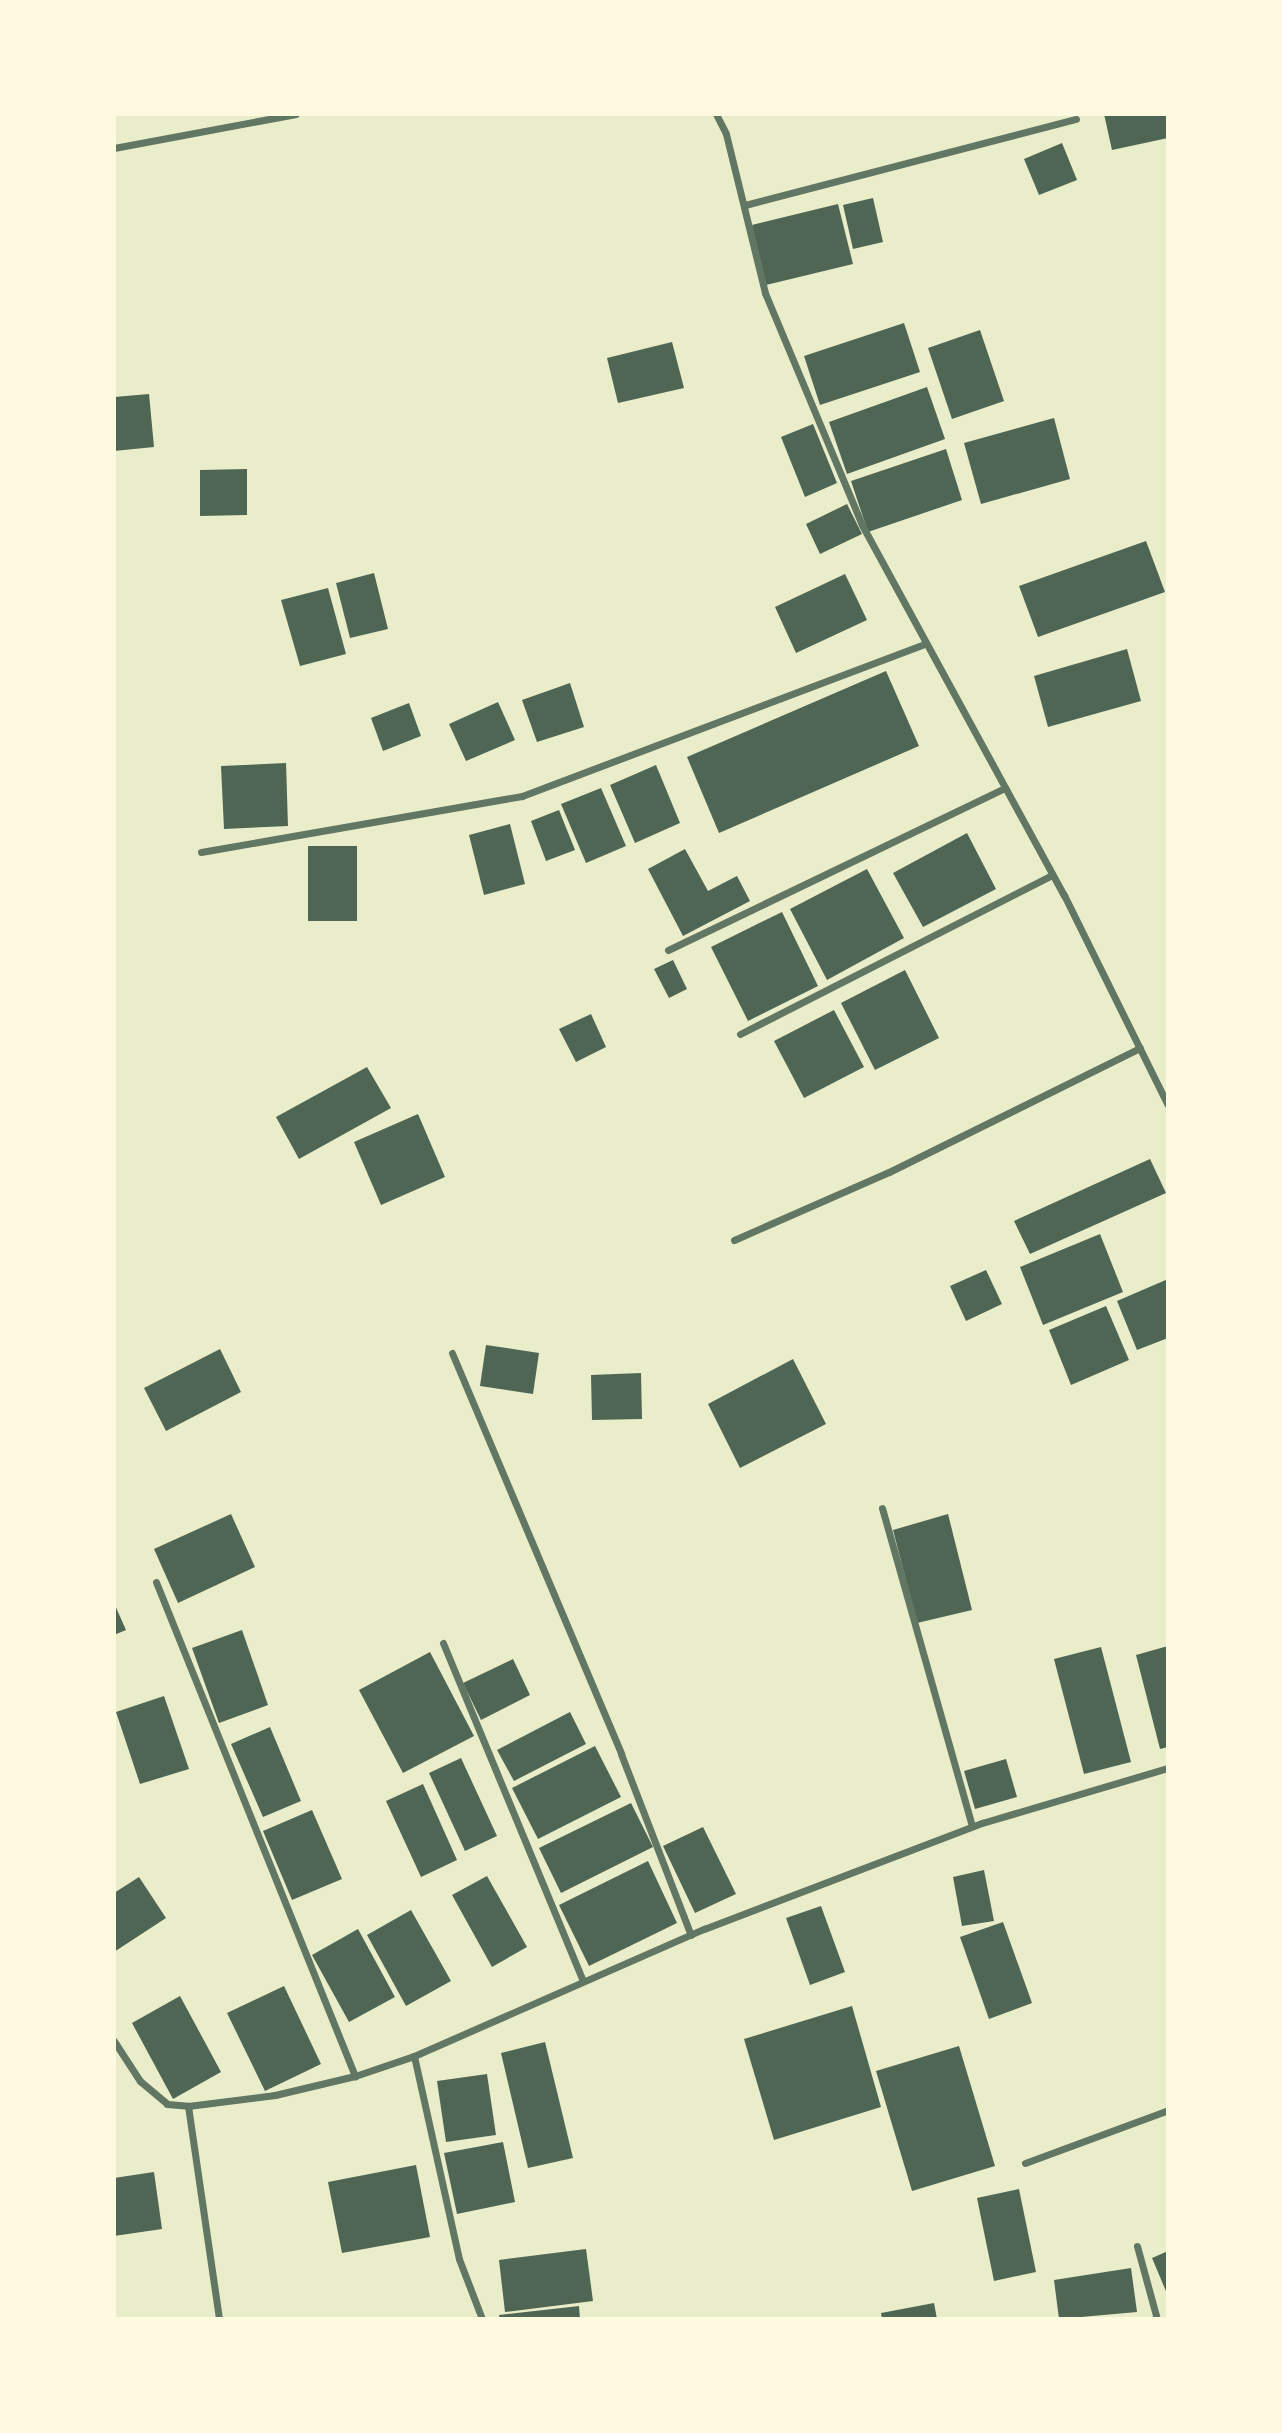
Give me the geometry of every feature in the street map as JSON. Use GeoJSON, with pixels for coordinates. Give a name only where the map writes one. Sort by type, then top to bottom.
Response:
{"type":"FeatureCollection","features":[{"type":"Feature","properties":{"kind":"street"},"geometry":{"type":"LineString","coordinates":[[114,148],[296,114]]}},
{"type":"Feature","properties":{"kind":"street"},"geometry":{"type":"LineString","coordinates":[[716,114],[726,134],[765,293],[801,389],[872,548],[1052,874],[1168,1105]]}},
{"type":"Feature","properties":{"kind":"street"},"geometry":{"type":"LineString","coordinates":[[745,205],[1076,119]]}},
{"type":"Feature","properties":{"kind":"street"},"geometry":{"type":"LineString","coordinates":[[201,852],[522,796],[925,644]]}},
{"type":"Feature","properties":{"kind":"street"},"geometry":{"type":"LineString","coordinates":[[668,950],[1005,788]]}},
{"type":"Feature","properties":{"kind":"street"},"geometry":{"type":"LineString","coordinates":[[740,1034],[1052,874]]}},
{"type":"Feature","properties":{"kind":"street"},"geometry":{"type":"LineString","coordinates":[[734,1240],[877,1178],[1140,1048]]}},
{"type":"Feature","properties":{"kind":"street"},"geometry":{"type":"LineString","coordinates":[[452,1353],[616,1742],[691,1935]]}},
{"type":"Feature","properties":{"kind":"street"},"geometry":{"type":"LineString","coordinates":[[883,1508],[972,1827]]}},
{"type":"Feature","properties":{"kind":"street"},"geometry":{"type":"LineString","coordinates":[[156,1581],[355,2076]]}},
{"type":"Feature","properties":{"kind":"street"},"geometry":{"type":"LineString","coordinates":[[443,1643],[582,1979]]}},
{"type":"Feature","properties":{"kind":"street"},"geometry":{"type":"LineString","coordinates":[[114,2041],[154,2097],[167,2104],[188,2106],[275,2095],[355,2076],[414,2056],[582,1979],[691,1935],[972,1827],[1168,1768]]}},
{"type":"Feature","properties":{"kind":"street"},"geometry":{"type":"LineString","coordinates":[[414,2056],[459,2259],[482,2319]]}},
{"type":"Feature","properties":{"kind":"street"},"geometry":{"type":"LineString","coordinates":[[188,2106],[219,2319]]}},
{"type":"Feature","properties":{"kind":"street"},"geometry":{"type":"LineString","coordinates":[[1025,2163],[1168,2110]]}},
{"type":"Feature","properties":{"kind":"street"},"geometry":{"type":"LineString","coordinates":[[1137,2246],[1157,2319]]}},
{"type":"Feature","properties":{"kind":"building"},"geometry":{"type":"Polygon","coordinates":[[[1104,114],[1168,114],[1168,138],[1112,150],[1104,114]]]}},
{"type":"Feature","properties":{"kind":"building"},"geometry":{"type":"Polygon","coordinates":[[[1062,143],[1077,180],[1039,195],[1024,159],[1062,143]]]}},
{"type":"Feature","properties":{"kind":"building"},"geometry":{"type":"Polygon","coordinates":[[[873,198],[883,242],[853,249],[843,205],[873,198]]]}},
{"type":"Feature","properties":{"kind":"building"},"geometry":{"type":"Polygon","coordinates":[[[838,204],[853,264],[766,285],[752,225],[838,204]]]}},
{"type":"Feature","properties":{"kind":"building"},"geometry":{"type":"Polygon","coordinates":[[[904,323],[920,372],[820,405],[804,356],[904,323]]]}},
{"type":"Feature","properties":{"kind":"building"},"geometry":{"type":"Polygon","coordinates":[[[980,330],[1004,401],[952,419],[928,348],[980,330]]]}},
{"type":"Feature","properties":{"kind":"building"},"geometry":{"type":"Polygon","coordinates":[[[672,342],[684,388],[618,403],[607,358],[672,342]]]}},
{"type":"Feature","properties":{"kind":"building"},"geometry":{"type":"Polygon","coordinates":[[[927,387],[945,439],[847,474],[829,422],[927,387]]]}},
{"type":"Feature","properties":{"kind":"building"},"geometry":{"type":"Polygon","coordinates":[[[149,394],[154,447],[114,451],[114,397],[149,394]]]}},
{"type":"Feature","properties":{"kind":"building"},"geometry":{"type":"Polygon","coordinates":[[[1054,418],[1070,479],[981,504],[964,443],[1054,418]]]}},
{"type":"Feature","properties":{"kind":"building"},"geometry":{"type":"Polygon","coordinates":[[[813,424],[837,483],[805,497],[781,437],[813,424]]]}},
{"type":"Feature","properties":{"kind":"building"},"geometry":{"type":"Polygon","coordinates":[[[946,449],[962,500],[868,532],[851,481],[946,449]]]}},
{"type":"Feature","properties":{"kind":"building"},"geometry":{"type":"Polygon","coordinates":[[[247,469],[247,515],[200,516],[200,470],[247,469]]]}},
{"type":"Feature","properties":{"kind":"building"},"geometry":{"type":"Polygon","coordinates":[[[847,504],[862,534],[820,554],[806,524],[847,504]]]}},
{"type":"Feature","properties":{"kind":"building"},"geometry":{"type":"Polygon","coordinates":[[[1146,541],[1165,592],[1038,637],[1019,586],[1146,541]]]}},
{"type":"Feature","properties":{"kind":"building"},"geometry":{"type":"Polygon","coordinates":[[[374,573],[388,629],[350,638],[336,583],[374,573]]]}},
{"type":"Feature","properties":{"kind":"building"},"geometry":{"type":"Polygon","coordinates":[[[845,574],[867,620],[796,653],[775,607],[845,574]]]}},
{"type":"Feature","properties":{"kind":"building"},"geometry":{"type":"Polygon","coordinates":[[[328,588],[346,654],[300,666],[281,600],[328,588]]]}},
{"type":"Feature","properties":{"kind":"building"},"geometry":{"type":"Polygon","coordinates":[[[1127,649],[1141,701],[1048,727],[1034,676],[1127,649]]]}},
{"type":"Feature","properties":{"kind":"building"},"geometry":{"type":"Polygon","coordinates":[[[886,671],[919,746],[719,833],[687,757],[886,671]]]}},
{"type":"Feature","properties":{"kind":"building"},"geometry":{"type":"Polygon","coordinates":[[[570,683],[584,727],[537,742],[522,700],[570,683]]]}},
{"type":"Feature","properties":{"kind":"building"},"geometry":{"type":"Polygon","coordinates":[[[498,702],[515,740],[466,761],[449,724],[498,702]]]}},
{"type":"Feature","properties":{"kind":"building"},"geometry":{"type":"Polygon","coordinates":[[[409,703],[421,736],[383,751],[371,718],[409,703]]]}},
{"type":"Feature","properties":{"kind":"building"},"geometry":{"type":"Polygon","coordinates":[[[286,763],[288,826],[224,829],[221,766],[286,763]]]}},
{"type":"Feature","properties":{"kind":"building"},"geometry":{"type":"Polygon","coordinates":[[[656,765],[680,823],[635,843],[610,785],[656,765]]]}},
{"type":"Feature","properties":{"kind":"building"},"geometry":{"type":"Polygon","coordinates":[[[601,788],[626,846],[586,863],[561,804],[601,788]]]}},
{"type":"Feature","properties":{"kind":"building"},"geometry":{"type":"Polygon","coordinates":[[[559,810],[575,850],[546,861],[531,821],[559,810]]]}},
{"type":"Feature","properties":{"kind":"building"},"geometry":{"type":"Polygon","coordinates":[[[510,824],[525,884],[484,895],[469,835],[510,824]]]}},
{"type":"Feature","properties":{"kind":"building"},"geometry":{"type":"Polygon","coordinates":[[[967,833],[996,889],[923,927],[893,873],[967,833]]]}},
{"type":"Feature","properties":{"kind":"building"},"geometry":{"type":"Polygon","coordinates":[[[308,846],[357,846],[357,921],[308,921],[308,846]]]}},
{"type":"Feature","properties":{"kind":"building"},"geometry":{"type":"Polygon","coordinates":[[[685,849],[708,891],[737,876],[750,901],[683,936],[648,869],[685,849]]]}},
{"type":"Feature","properties":{"kind":"building"},"geometry":{"type":"Polygon","coordinates":[[[867,869],[904,938],[827,980],[790,909],[867,869]]]}},
{"type":"Feature","properties":{"kind":"building"},"geometry":{"type":"Polygon","coordinates":[[[782,912],[818,986],[748,1021],[711,947],[782,912]]]}},
{"type":"Feature","properties":{"kind":"building"},"geometry":{"type":"Polygon","coordinates":[[[673,960],[687,989],[669,998],[654,969],[673,960]]]}},
{"type":"Feature","properties":{"kind":"building"},"geometry":{"type":"Polygon","coordinates":[[[905,970],[939,1038],[875,1070],[841,1003],[905,970]]]}},
{"type":"Feature","properties":{"kind":"building"},"geometry":{"type":"Polygon","coordinates":[[[834,1010],[864,1067],[804,1098],[774,1041],[834,1010]]]}},
{"type":"Feature","properties":{"kind":"building"},"geometry":{"type":"Polygon","coordinates":[[[591,1014],[606,1047],[576,1062],[559,1029],[591,1014]]]}},
{"type":"Feature","properties":{"kind":"building"},"geometry":{"type":"Polygon","coordinates":[[[367,1067],[391,1108],[299,1159],[276,1117],[367,1067]]]}},
{"type":"Feature","properties":{"kind":"building"},"geometry":{"type":"Polygon","coordinates":[[[418,1114],[445,1177],[381,1205],[354,1142],[418,1114]]]}},
{"type":"Feature","properties":{"kind":"building"},"geometry":{"type":"Polygon","coordinates":[[[1150,1159],[1166,1193],[1030,1254],[1014,1221],[1150,1159]]]}},
{"type":"Feature","properties":{"kind":"building"},"geometry":{"type":"Polygon","coordinates":[[[1100,1234],[1123,1292],[1043,1325],[1020,1267],[1100,1234]]]}},
{"type":"Feature","properties":{"kind":"building"},"geometry":{"type":"Polygon","coordinates":[[[986,1270],[1002,1304],[966,1321],[950,1286],[986,1270]]]}},
{"type":"Feature","properties":{"kind":"building"},"geometry":{"type":"Polygon","coordinates":[[[1168,1279],[1168,1338],[1137,1350],[1117,1301],[1168,1279]]]}},
{"type":"Feature","properties":{"kind":"building"},"geometry":{"type":"Polygon","coordinates":[[[1106,1306],[1129,1360],[1071,1385],[1049,1330],[1106,1306]]]}},
{"type":"Feature","properties":{"kind":"building"},"geometry":{"type":"Polygon","coordinates":[[[486,1345],[539,1353],[533,1394],[480,1386],[486,1345]]]}},
{"type":"Feature","properties":{"kind":"building"},"geometry":{"type":"Polygon","coordinates":[[[220,1349],[241,1392],[166,1431],[144,1388],[220,1349]]]}},
{"type":"Feature","properties":{"kind":"building"},"geometry":{"type":"Polygon","coordinates":[[[793,1359],[826,1424],[740,1468],[708,1404],[793,1359]]]}},
{"type":"Feature","properties":{"kind":"building"},"geometry":{"type":"Polygon","coordinates":[[[641,1373],[642,1419],[592,1420],[591,1375],[641,1373]]]}},
{"type":"Feature","properties":{"kind":"building"},"geometry":{"type":"Polygon","coordinates":[[[231,1514],[255,1567],[178,1603],[154,1549],[231,1514]]]}},
{"type":"Feature","properties":{"kind":"building"},"geometry":{"type":"Polygon","coordinates":[[[948,1514],[972,1610],[917,1623],[893,1530],[948,1514]]]}},
{"type":"Feature","properties":{"kind":"building"},"geometry":{"type":"Polygon","coordinates":[[[114,1603],[126,1630],[114,1635],[114,1603]]]}},
{"type":"Feature","properties":{"kind":"building"},"geometry":{"type":"Polygon","coordinates":[[[242,1630],[268,1705],[219,1723],[192,1648],[242,1630]]]}},
{"type":"Feature","properties":{"kind":"building"},"geometry":{"type":"Polygon","coordinates":[[[1168,1646],[1168,1747],[1160,1749],[1136,1655],[1168,1646]]]}},
{"type":"Feature","properties":{"kind":"building"},"geometry":{"type":"Polygon","coordinates":[[[1101,1647],[1131,1762],[1084,1774],[1054,1659],[1101,1647]]]}},
{"type":"Feature","properties":{"kind":"building"},"geometry":{"type":"Polygon","coordinates":[[[430,1652],[474,1736],[403,1773],[359,1690],[430,1652]]]}},
{"type":"Feature","properties":{"kind":"building"},"geometry":{"type":"Polygon","coordinates":[[[513,1659],[530,1695],[481,1720],[463,1683],[513,1659]]]}},
{"type":"Feature","properties":{"kind":"building"},"geometry":{"type":"Polygon","coordinates":[[[164,1696],[189,1769],[140,1784],[116,1712],[164,1696]]]}},
{"type":"Feature","properties":{"kind":"building"},"geometry":{"type":"Polygon","coordinates":[[[570,1712],[586,1744],[514,1781],[497,1750],[570,1712]]]}},
{"type":"Feature","properties":{"kind":"building"},"geometry":{"type":"Polygon","coordinates":[[[270,1727],[301,1801],[263,1817],[231,1744],[270,1727]]]}},
{"type":"Feature","properties":{"kind":"building"},"geometry":{"type":"Polygon","coordinates":[[[595,1746],[621,1797],[538,1839],[512,1788],[595,1746]]]}},
{"type":"Feature","properties":{"kind":"building"},"geometry":{"type":"Polygon","coordinates":[[[461,1758],[497,1836],[465,1851],[429,1773],[461,1758]]]}},
{"type":"Feature","properties":{"kind":"building"},"geometry":{"type":"Polygon","coordinates":[[[1006,1759],[1017,1797],[975,1809],[964,1771],[1006,1759]]]}},
{"type":"Feature","properties":{"kind":"building"},"geometry":{"type":"Polygon","coordinates":[[[423,1784],[457,1860],[421,1877],[386,1801],[423,1784]]]}},
{"type":"Feature","properties":{"kind":"building"},"geometry":{"type":"Polygon","coordinates":[[[631,1803],[653,1847],[561,1893],[539,1848],[631,1803]]]}},
{"type":"Feature","properties":{"kind":"building"},"geometry":{"type":"Polygon","coordinates":[[[312,1810],[342,1879],[292,1900],[263,1831],[312,1810]]]}},
{"type":"Feature","properties":{"kind":"building"},"geometry":{"type":"Polygon","coordinates":[[[703,1827],[736,1894],[695,1913],[663,1846],[703,1827]]]}},
{"type":"Feature","properties":{"kind":"building"},"geometry":{"type":"Polygon","coordinates":[[[648,1861],[677,1923],[589,1966],[559,1905],[648,1861]]]}},
{"type":"Feature","properties":{"kind":"building"},"geometry":{"type":"Polygon","coordinates":[[[984,1870],[994,1921],[962,1926],[953,1877],[984,1870]]]}},
{"type":"Feature","properties":{"kind":"building"},"geometry":{"type":"Polygon","coordinates":[[[487,1876],[527,1947],[492,1967],[452,1895],[487,1876]]]}},
{"type":"Feature","properties":{"kind":"building"},"geometry":{"type":"Polygon","coordinates":[[[139,1877],[166,1918],[114,1952],[114,1893],[139,1877]]]}},
{"type":"Feature","properties":{"kind":"building"},"geometry":{"type":"Polygon","coordinates":[[[821,1906],[845,1972],[810,1985],[786,1918],[821,1906]]]}},
{"type":"Feature","properties":{"kind":"building"},"geometry":{"type":"Polygon","coordinates":[[[411,1910],[451,1981],[406,2006],[367,1935],[411,1910]]]}},
{"type":"Feature","properties":{"kind":"building"},"geometry":{"type":"Polygon","coordinates":[[[1003,1922],[1032,2003],[989,2019],[960,1937],[1003,1922]]]}},
{"type":"Feature","properties":{"kind":"building"},"geometry":{"type":"Polygon","coordinates":[[[358,1929],[395,1997],[349,2022],[312,1955],[358,1929]]]}},
{"type":"Feature","properties":{"kind":"building"},"geometry":{"type":"Polygon","coordinates":[[[284,1986],[321,2064],[265,2091],[227,2013],[284,1986]]]}},
{"type":"Feature","properties":{"kind":"building"},"geometry":{"type":"Polygon","coordinates":[[[180,1996],[221,2072],[173,2099],[132,2023],[180,1996]]]}},
{"type":"Feature","properties":{"kind":"building"},"geometry":{"type":"Polygon","coordinates":[[[852,2006],[881,2107],[774,2140],[744,2039],[852,2006]]]}},
{"type":"Feature","properties":{"kind":"building"},"geometry":{"type":"Polygon","coordinates":[[[545,2042],[573,2158],[528,2168],[501,2053],[545,2042]]]}},
{"type":"Feature","properties":{"kind":"building"},"geometry":{"type":"Polygon","coordinates":[[[959,2046],[995,2166],[912,2191],[876,2071],[959,2046]]]}},
{"type":"Feature","properties":{"kind":"building"},"geometry":{"type":"Polygon","coordinates":[[[487,2074],[496,2135],[446,2142],[437,2081],[487,2074]]]}},
{"type":"Feature","properties":{"kind":"building"},"geometry":{"type":"Polygon","coordinates":[[[503,2142],[515,2202],[457,2214],[444,2153],[503,2142]]]}},
{"type":"Feature","properties":{"kind":"building"},"geometry":{"type":"Polygon","coordinates":[[[416,2165],[430,2237],[342,2253],[328,2182],[416,2165]]]}},
{"type":"Feature","properties":{"kind":"building"},"geometry":{"type":"Polygon","coordinates":[[[154,2172],[162,2229],[114,2236],[114,2178],[154,2172]]]}},
{"type":"Feature","properties":{"kind":"building"},"geometry":{"type":"Polygon","coordinates":[[[1019,2189],[1036,2272],[994,2281],[977,2198],[1019,2189]]]}},
{"type":"Feature","properties":{"kind":"building"},"geometry":{"type":"Polygon","coordinates":[[[586,2249],[593,2301],[505,2312],[499,2260],[586,2249]]]}},
{"type":"Feature","properties":{"kind":"building"},"geometry":{"type":"Polygon","coordinates":[[[1168,2251],[1168,2296],[1152,2258],[1168,2251]]]}},
{"type":"Feature","properties":{"kind":"building"},"geometry":{"type":"Polygon","coordinates":[[[1131,2268],[1137,2312],[1059,2319],[1054,2280],[1131,2268]]]}},
{"type":"Feature","properties":{"kind":"building"},"geometry":{"type":"Polygon","coordinates":[[[934,2303],[937,2319],[882,2319],[881,2313],[934,2303]]]}},
{"type":"Feature","properties":{"kind":"building"},"geometry":{"type":"Polygon","coordinates":[[[579,2306],[580,2319],[500,2319],[499,2315],[579,2306]]]}}]}
